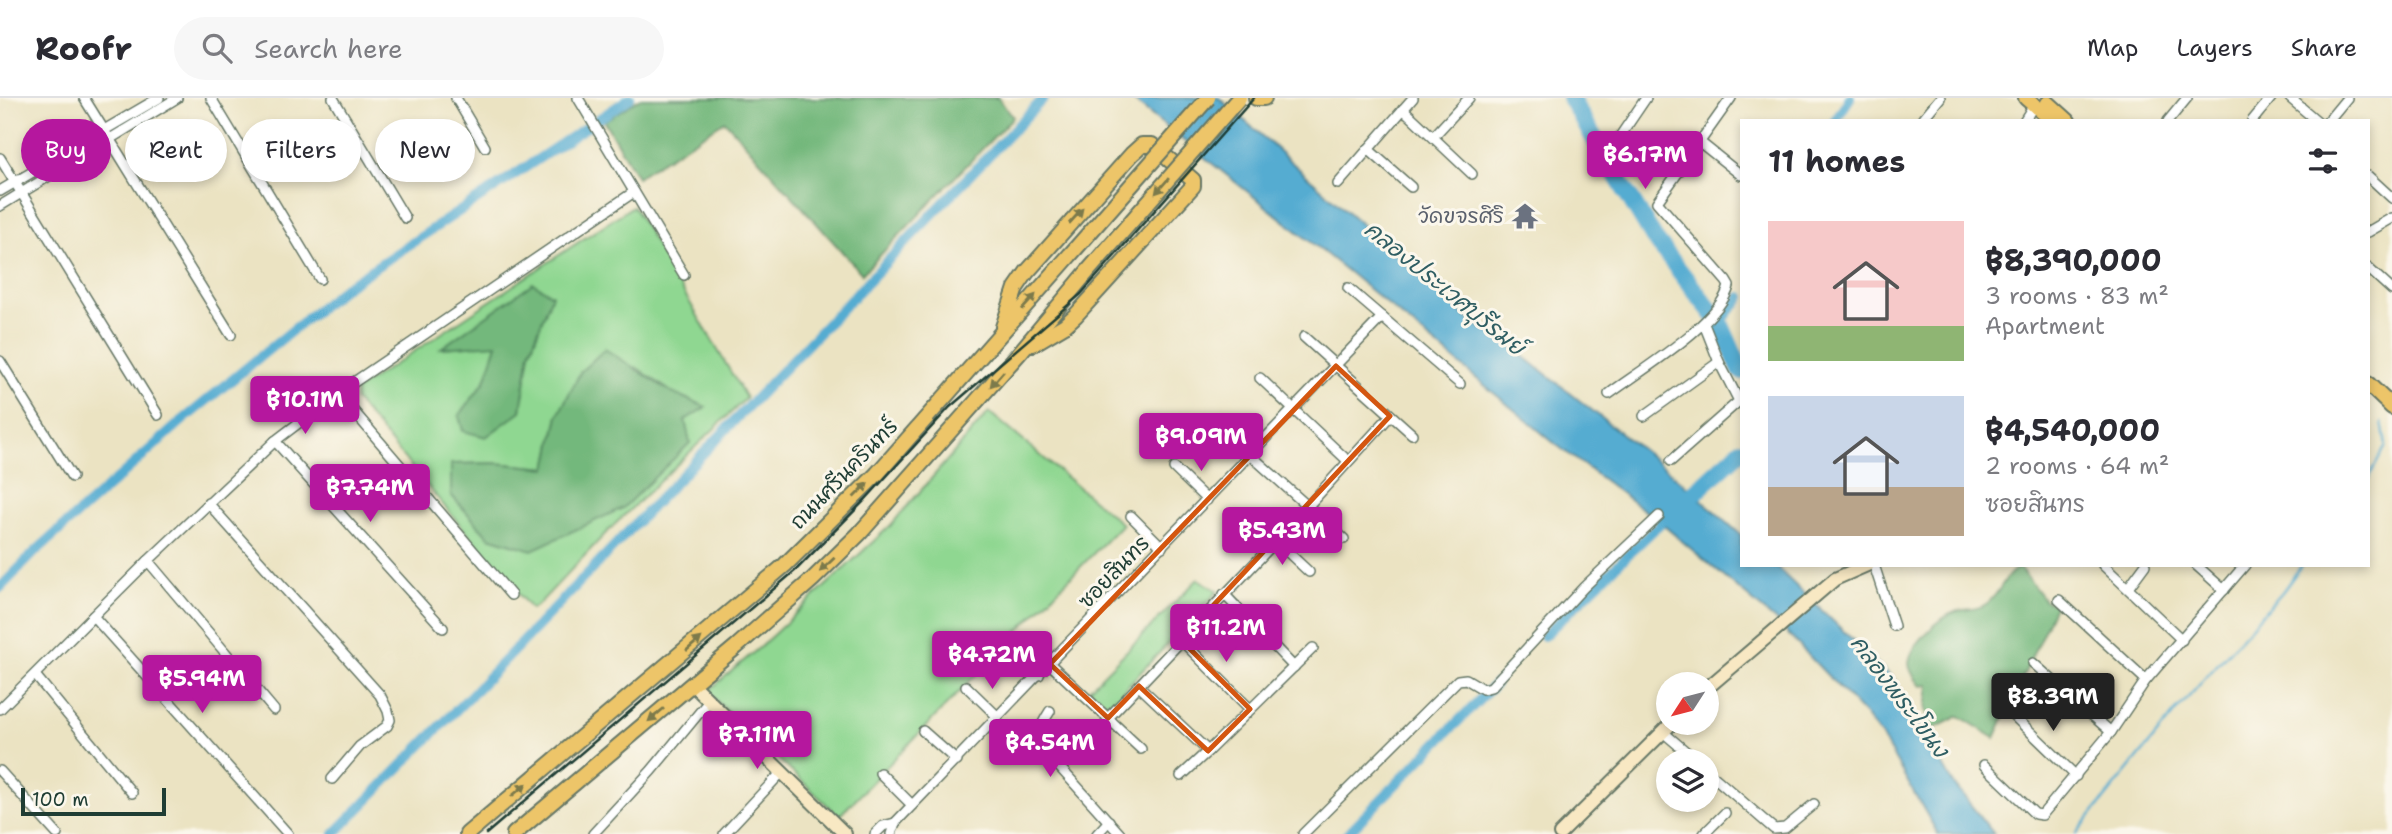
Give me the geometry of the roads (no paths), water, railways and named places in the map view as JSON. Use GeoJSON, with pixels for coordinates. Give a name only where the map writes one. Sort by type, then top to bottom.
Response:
{"type":"FeatureCollection","features":[{"type":"Feature","properties":{"kind":"main road","name":"ถนนศรีนครินทร์"},"geometry":{"type":"LineString","coordinates":[[467,834],[785,565],[877,474],[1208,98]]}},
{"type":"Feature","properties":{"kind":"main road"},"geometry":{"type":"LineString","coordinates":[[514,834],[813,579],[859,534],[1239,98]]}},
{"type":"Feature","properties":{"kind":"main road"},"geometry":{"type":"LineString","coordinates":[[1256,98],[1264,98]]}},
{"type":"Feature","properties":{"kind":"main road"},"geometry":{"type":"LineString","coordinates":[[2034,100],[2051,119]]}},
{"type":"Feature","properties":{"kind":"main road"},"geometry":{"type":"LineString","coordinates":[[2034,100],[2065,119]]}},
{"type":"Feature","properties":{"kind":"main road"},"geometry":{"type":"LineString","coordinates":[[1001,333],[1016,288],[1027,272],[1142,145],[1152,145],[1194,180],[1193,186],[1076,315],[1065,325],[1022,350]]}},
{"type":"Feature","properties":{"kind":"main road"},"geometry":{"type":"LineString","coordinates":[[2370,386],[2392,407]]}},
{"type":"Feature","properties":{"kind":"main road"},"geometry":{"type":"LineString","coordinates":[[2370,399],[2392,419]]}},
{"type":"Feature","properties":{"kind":"street"},"geometry":{"type":"LineString","coordinates":[[84,98],[97,119]]}},
{"type":"Feature","properties":{"kind":"street"},"geometry":{"type":"LineString","coordinates":[[111,131],[159,98]]}},
{"type":"Feature","properties":{"kind":"street"},"geometry":{"type":"LineString","coordinates":[[111,131],[177,98]]}},
{"type":"Feature","properties":{"kind":"street"},"geometry":{"type":"LineString","coordinates":[[211,98],[320,279]]}},
{"type":"Feature","properties":{"kind":"street"},"geometry":{"type":"LineString","coordinates":[[333,98],[405,218]]}},
{"type":"Feature","properties":{"kind":"street"},"geometry":{"type":"LineString","coordinates":[[456,98],[485,146]]}},
{"type":"Feature","properties":{"kind":"street"},"geometry":{"type":"LineString","coordinates":[[578,98],[684,275]]}},
{"type":"Feature","properties":{"kind":"street"},"geometry":{"type":"LineString","coordinates":[[1338,184],[1413,98]]}},
{"type":"Feature","properties":{"kind":"street"},"geometry":{"type":"LineString","coordinates":[[1434,136],[1469,98]]}},
{"type":"Feature","properties":{"kind":"street"},"geometry":{"type":"LineString","coordinates":[[1604,156],[1646,98]]}},
{"type":"Feature","properties":{"kind":"street"},"geometry":{"type":"LineString","coordinates":[[1609,394],[1708,321],[1720,308],[1729,286],[1657,202],[1731,98]]}},
{"type":"Feature","properties":{"kind":"street"},"geometry":{"type":"LineString","coordinates":[[2170,119],[2187,98]]}},
{"type":"Feature","properties":{"kind":"street"},"geometry":{"type":"LineString","coordinates":[[2254,119],[2271,98]]}},
{"type":"Feature","properties":{"kind":"street"},"geometry":{"type":"LineString","coordinates":[[2290,98],[2315,119]]}},
{"type":"Feature","properties":{"kind":"street"},"geometry":{"type":"LineString","coordinates":[[2330,119],[2347,98]]}},
{"type":"Feature","properties":{"kind":"street"},"geometry":{"type":"LineString","coordinates":[[1922,119],[1937,99]]}},
{"type":"Feature","properties":{"kind":"street"},"geometry":{"type":"LineString","coordinates":[[2025,119],[2034,100]]}},
{"type":"Feature","properties":{"kind":"street"},"geometry":{"type":"LineString","coordinates":[[1403,109],[1472,174]]}},
{"type":"Feature","properties":{"kind":"street"},"geometry":{"type":"LineString","coordinates":[[111,142],[231,335]]}},
{"type":"Feature","properties":{"kind":"street"},"geometry":{"type":"LineString","coordinates":[[1701,143],[1740,174]]}},
{"type":"Feature","properties":{"kind":"street"},"geometry":{"type":"LineString","coordinates":[[1368,149],[1411,187]]}},
{"type":"Feature","properties":{"kind":"street"},"geometry":{"type":"LineString","coordinates":[[0,158],[158,415]]}},
{"type":"Feature","properties":{"kind":"street"},"geometry":{"type":"LineString","coordinates":[[2370,178],[2392,198]]}},
{"type":"Feature","properties":{"kind":"street"},"geometry":{"type":"LineString","coordinates":[[0,191],[21,180]]}},
{"type":"Feature","properties":{"kind":"street"},"geometry":{"type":"LineString","coordinates":[[0,206],[38,182]]}},
{"type":"Feature","properties":{"kind":"street"},"geometry":{"type":"LineString","coordinates":[[0,709],[148,561],[275,441],[338,393],[634,192]]}},
{"type":"Feature","properties":{"kind":"street"},"geometry":{"type":"LineString","coordinates":[[2370,231],[2392,218]]}},
{"type":"Feature","properties":{"kind":"street"},"geometry":{"type":"LineString","coordinates":[[2370,270],[2392,290]]}},
{"type":"Feature","properties":{"kind":"street"},"geometry":{"type":"LineString","coordinates":[[1348,288],[1460,384]]}},
{"type":"Feature","properties":{"kind":"street","name":"ซอยสินทร"},"geometry":{"type":"LineString","coordinates":[[891,834],[895,822],[957,761],[1382,317]]}},
{"type":"Feature","properties":{"kind":"street"},"geometry":{"type":"LineString","coordinates":[[1671,461],[1739,401],[1719,362],[1708,321]]}},
{"type":"Feature","properties":{"kind":"street"},"geometry":{"type":"LineString","coordinates":[[1304,337],[1412,434]]}},
{"type":"Feature","properties":{"kind":"street"},"geometry":{"type":"LineString","coordinates":[[0,361],[72,477]]}},
{"type":"Feature","properties":{"kind":"street"},"geometry":{"type":"LineString","coordinates":[[1644,416],[1719,362]]}},
{"type":"Feature","properties":{"kind":"street"},"geometry":{"type":"LineString","coordinates":[[1260,378],[1348,461]]}},
{"type":"Feature","properties":{"kind":"street"},"geometry":{"type":"LineString","coordinates":[[338,393],[512,595]]}},
{"type":"Feature","properties":{"kind":"street"},"geometry":{"type":"LineString","coordinates":[[1108,719],[1276,541],[1390,415]]}},
{"type":"Feature","properties":{"kind":"street"},"geometry":{"type":"LineString","coordinates":[[1215,423],[1344,539]]}},
{"type":"Feature","properties":{"kind":"street"},"geometry":{"type":"LineString","coordinates":[[275,441],[443,628]]}},
{"type":"Feature","properties":{"kind":"street"},"geometry":{"type":"LineString","coordinates":[[1174,468],[1207,500]]}},
{"type":"Feature","properties":{"kind":"street"},"geometry":{"type":"LineString","coordinates":[[208,503],[380,695],[388,711],[390,720],[387,726],[360,746],[332,779]]}},
{"type":"Feature","properties":{"kind":"street"},"geometry":{"type":"LineString","coordinates":[[1131,516],[1162,547]]}},
{"type":"Feature","properties":{"kind":"street"},"geometry":{"type":"LineString","coordinates":[[1303,834],[1458,680],[1466,679],[1483,690],[1491,687],[1584,587],[1659,516]]}},
{"type":"Feature","properties":{"kind":"street"},"geometry":{"type":"LineString","coordinates":[[1276,541],[1309,572]]}},
{"type":"Feature","properties":{"kind":"street"},"geometry":{"type":"LineString","coordinates":[[148,561],[274,710]]}},
{"type":"Feature","properties":{"kind":"street"},"geometry":{"type":"LineString","coordinates":[[1719,678],[1835,579],[1862,567]]}},
{"type":"Feature","properties":{"kind":"street"},"geometry":{"type":"LineString","coordinates":[[1875,567],[1894,626]]}},
{"type":"Feature","properties":{"kind":"street"},"geometry":{"type":"LineString","coordinates":[[2105,567],[2182,640]]}},
{"type":"Feature","properties":{"kind":"street"},"geometry":{"type":"LineString","coordinates":[[2128,588],[2144,567]]}},
{"type":"Feature","properties":{"kind":"street"},"geometry":{"type":"LineString","coordinates":[[2198,567],[2224,590]]}},
{"type":"Feature","properties":{"kind":"street"},"geometry":{"type":"LineString","coordinates":[[1984,765],[2038,815],[2045,812],[2111,732],[2146,680],[2243,567]]}},
{"type":"Feature","properties":{"kind":"street"},"geometry":{"type":"LineString","coordinates":[[1224,594],[1294,667]]}},
{"type":"Feature","properties":{"kind":"street"},"geometry":{"type":"LineString","coordinates":[[2059,600],[2146,680]]}},
{"type":"Feature","properties":{"kind":"street"},"geometry":{"type":"LineString","coordinates":[[93,617],[288,834]]}},
{"type":"Feature","properties":{"kind":"street"},"geometry":{"type":"LineString","coordinates":[[1181,640],[1250,709]]}},
{"type":"Feature","properties":{"kind":"street"},"geometry":{"type":"LineString","coordinates":[[1007,644],[1039,675]]}},
{"type":"Feature","properties":{"kind":"street"},"geometry":{"type":"LineString","coordinates":[[1181,776],[1313,648]]}},
{"type":"Feature","properties":{"kind":"street"},"geometry":{"type":"LineString","coordinates":[[2033,663],[2111,732]]}},
{"type":"Feature","properties":{"kind":"street"},"geometry":{"type":"LineString","coordinates":[[1050,664],[1141,749]]}},
{"type":"Feature","properties":{"kind":"street"},"geometry":{"type":"LineString","coordinates":[[35,675],[132,793]]}},
{"type":"Feature","properties":{"kind":"street"},"geometry":{"type":"LineString","coordinates":[[692,684],[845,834]]}},
{"type":"Feature","properties":{"kind":"street"},"geometry":{"type":"LineString","coordinates":[[1139,685],[1208,751]]}},
{"type":"Feature","properties":{"kind":"street"},"geometry":{"type":"LineString","coordinates":[[966,686],[998,717]]}},
{"type":"Feature","properties":{"kind":"street"},"geometry":{"type":"LineString","coordinates":[[593,834],[651,771],[709,701]]}},
{"type":"Feature","properties":{"kind":"street"},"geometry":{"type":"LineString","coordinates":[[1050,711],[1041,725],[1039,742],[1120,834]]}},
{"type":"Feature","properties":{"kind":"street"},"geometry":{"type":"LineString","coordinates":[[2010,712],[2076,776]]}},
{"type":"Feature","properties":{"kind":"street"},"geometry":{"type":"LineString","coordinates":[[923,731],[957,761]]}},
{"type":"Feature","properties":{"kind":"street"},"geometry":{"type":"LineString","coordinates":[[1564,832],[1660,735]]}},
{"type":"Feature","properties":{"kind":"street"},"geometry":{"type":"LineString","coordinates":[[1675,735],[1687,749]]}},
{"type":"Feature","properties":{"kind":"street"},"geometry":{"type":"LineString","coordinates":[[0,771],[57,834]]}},
{"type":"Feature","properties":{"kind":"street"},"geometry":{"type":"LineString","coordinates":[[724,834],[782,772]]}},
{"type":"Feature","properties":{"kind":"street"},"geometry":{"type":"LineString","coordinates":[[880,774],[912,805]]}},
{"type":"Feature","properties":{"kind":"street"},"geometry":{"type":"LineString","coordinates":[[1719,781],[1774,829],[1785,828],[1814,804]]}},
{"type":"Feature","properties":{"kind":"street"},"geometry":{"type":"LineString","coordinates":[[1704,834],[1725,813]]}},
{"type":"Feature","properties":{"kind":"street"},"geometry":{"type":"LineString","coordinates":[[1097,834],[1109,821]]}},
{"type":"Feature","properties":{"kind":"street"},"geometry":{"type":"LineString","coordinates":[[875,834],[883,826],[895,822]]}},
{"type":"Feature","properties":{"kind":"water","name":"คลองพระโขนง"},"geometry":{"type":"Polygon","coordinates":[[[1130,98],[1219,98],[1474,324],[1499,337],[1669,471],[1740,534],[1740,567],[1776,567],[1894,679],[1953,783],[1994,834],[1938,834],[1882,737],[1864,714],[1775,620],[1656,519],[1554,443],[1351,274],[1130,98]]]}},
{"type":"Feature","properties":{"kind":"waterway"},"geometry":{"type":"LineString","coordinates":[[0,588],[35,552],[183,420],[344,288],[630,98]]}},
{"type":"Feature","properties":{"kind":"waterway"},"geometry":{"type":"LineString","coordinates":[[334,834],[476,690],[1044,98]]}},
{"type":"Feature","properties":{"kind":"waterway"},"geometry":{"type":"LineString","coordinates":[[1570,98],[1654,238],[1720,323],[1740,369]]}},
{"type":"Feature","properties":{"kind":"waterway"},"geometry":{"type":"LineString","coordinates":[[1836,119],[1850,98]]}},
{"type":"Feature","properties":{"kind":"waterway"},"geometry":{"type":"LineString","coordinates":[[1720,323],[1740,298]]}},
{"type":"Feature","properties":{"kind":"waterway"},"geometry":{"type":"LineString","coordinates":[[2370,475],[2386,446],[2382,422]]}},
{"type":"Feature","properties":{"kind":"waterway"},"geometry":{"type":"LineString","coordinates":[[1687,509],[1682,504],[1740,451]]}},
{"type":"Feature","properties":{"kind":"waterway"},"geometry":{"type":"LineString","coordinates":[[1544,636],[1671,513]]}},
{"type":"Feature","properties":{"kind":"waterway"},"geometry":{"type":"LineString","coordinates":[[2076,834],[2177,710],[2282,592],[2301,567]]}},
{"type":"Feature","properties":{"kind":"waterway"},"geometry":{"type":"LineString","coordinates":[[1347,834],[1495,684]]}},
{"type":"Feature","properties":{"kind":"railway"},"geometry":{"type":"LineString","coordinates":[[486,834],[796,570],[950,407],[1081,294],[1254,98]]}},
{"type":"Feature","properties":{"kind":"place","name":"วัดขจรศิริ"},"geometry":{"type":"Point","coordinates":[1525,216]}},
{"type":"Feature","properties":{"kind":"water label","name":"คลองประเวศบุรีรมย์"},"geometry":{"type":"Point","coordinates":[1445,288]}}]}
